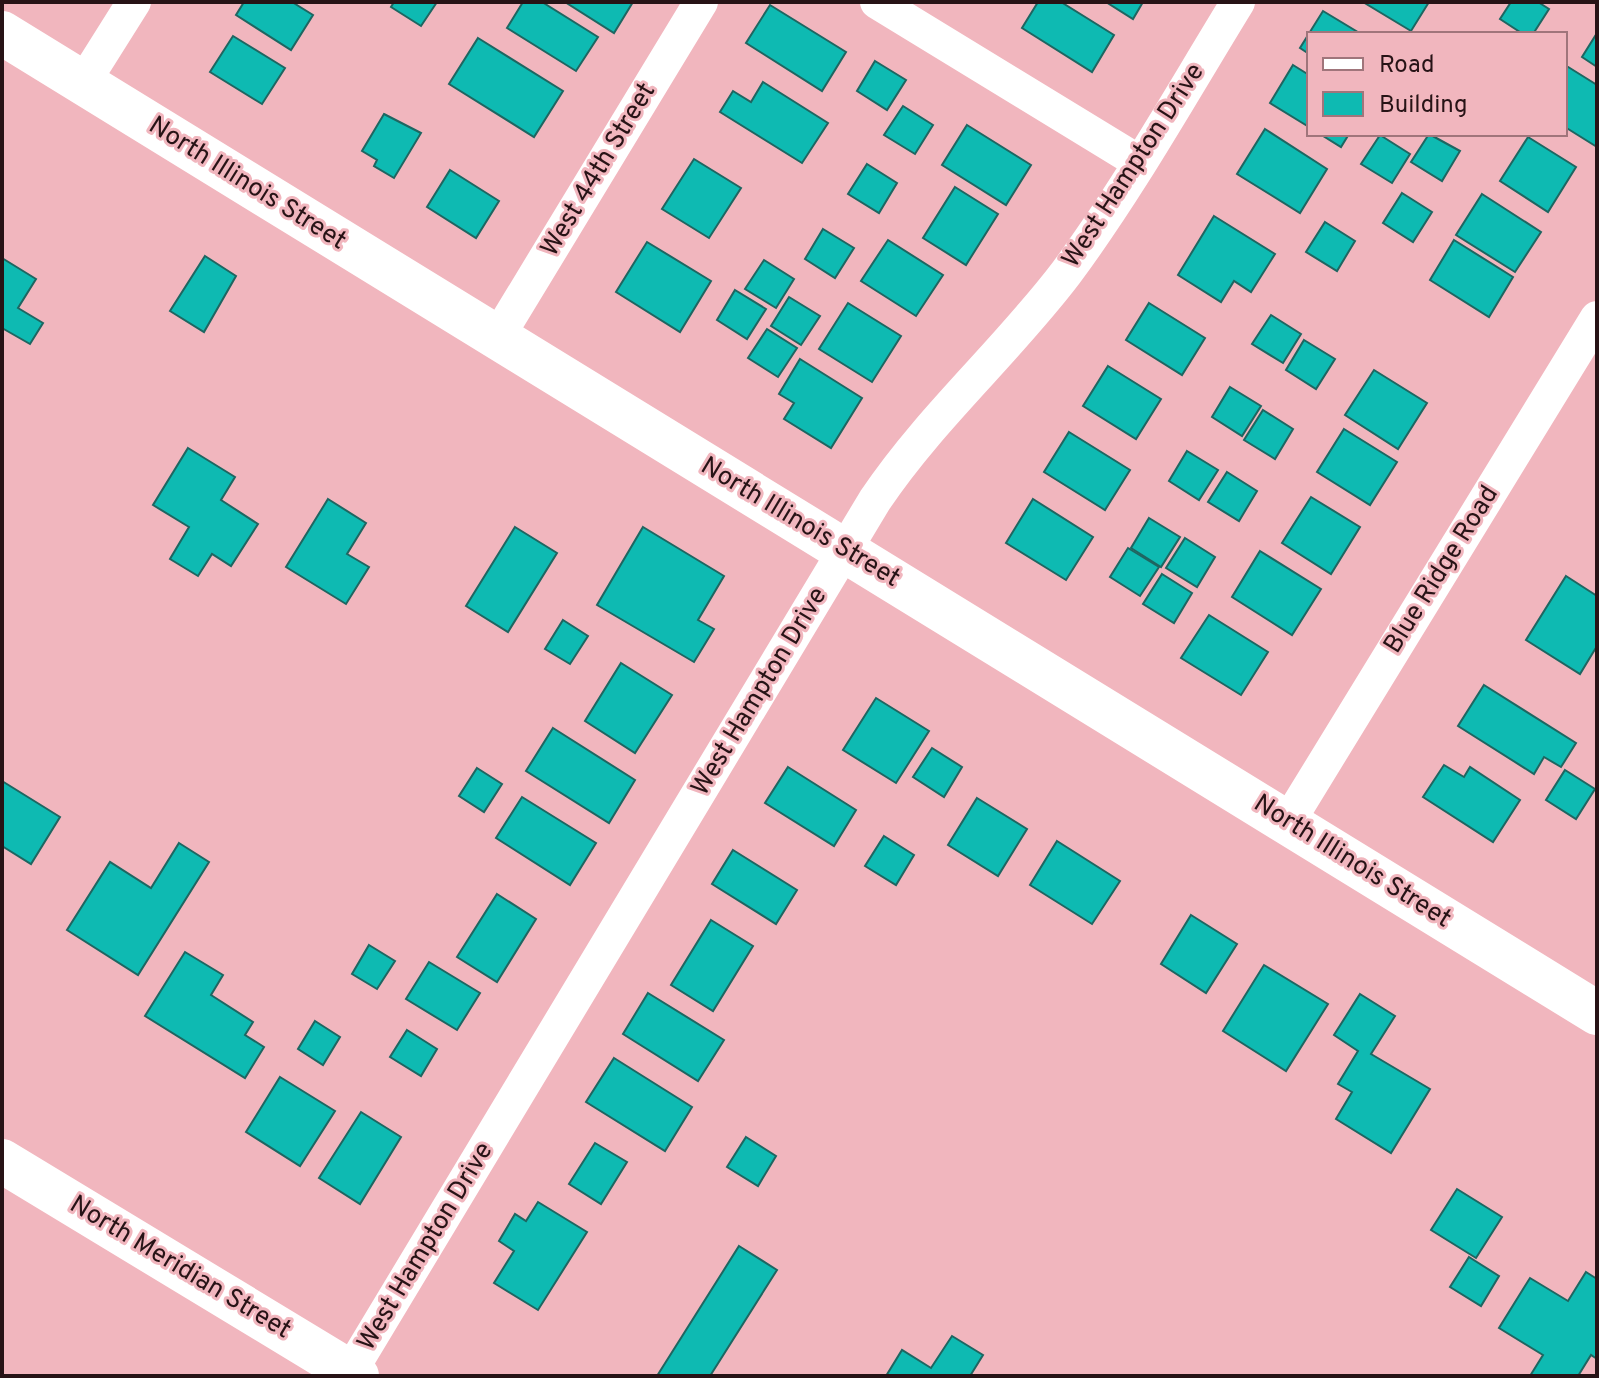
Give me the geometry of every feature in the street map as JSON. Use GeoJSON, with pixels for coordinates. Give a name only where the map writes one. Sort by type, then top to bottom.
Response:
{"type":"FeatureCollection","features":[{"type":"Feature","properties":{"kind":"street"},"geometry":{"type":"LineString","coordinates":[[83,83],[134,2]]}},
{"type":"Feature","properties":{"kind":"street","name":"West 44th Street"},"geometry":{"type":"LineString","coordinates":[[497,338],[701,2]]}},
{"type":"Feature","properties":{"kind":"street"},"geometry":{"type":"LineString","coordinates":[[877,2],[1139,162]]}},
{"type":"Feature","properties":{"kind":"street","name":"West Hampton Drive"},"geometry":{"type":"LineString","coordinates":[[354,1374],[901,464],[1019,332],[1065,274],[1238,2]]}},
{"type":"Feature","properties":{"kind":"street","name":"North Illinois Street"},"geometry":{"type":"LineString","coordinates":[[2,33],[1597,1013]]}},
{"type":"Feature","properties":{"kind":"street","name":"Blue Ridge Road"},"geometry":{"type":"LineString","coordinates":[[1288,822],[1597,318]]}},
{"type":"Feature","properties":{"kind":"street","name":"North Meridian Street"},"geometry":{"type":"LineString","coordinates":[[2,1161],[354,1374]]}},
{"type":"Feature","properties":{"kind":"building"},"geometry":{"type":"Polygon","coordinates":[[[244,2],[292,2],[313,15],[291,50],[236,15],[244,2]]]}},
{"type":"Feature","properties":{"kind":"building"},"geometry":{"type":"Polygon","coordinates":[[[394,2],[437,2],[421,26],[391,7],[394,2]]]}},
{"type":"Feature","properties":{"kind":"building"},"geometry":{"type":"Polygon","coordinates":[[[523,2],[542,2],[598,37],[576,71],[507,28],[523,2]]]}},
{"type":"Feature","properties":{"kind":"building"},"geometry":{"type":"Polygon","coordinates":[[[565,2],[633,2],[614,33],[565,2]]]}},
{"type":"Feature","properties":{"kind":"building"},"geometry":{"type":"Polygon","coordinates":[[[1038,2],[1061,2],[1114,35],[1092,72],[1022,28],[1038,2]]]}},
{"type":"Feature","properties":{"kind":"building"},"geometry":{"type":"Polygon","coordinates":[[[1106,2],[1143,2],[1133,19],[1106,2]]]}},
{"type":"Feature","properties":{"kind":"building"},"geometry":{"type":"Polygon","coordinates":[[[1363,2],[1429,2],[1411,31],[1363,2]]]}},
{"type":"Feature","properties":{"kind":"building"},"geometry":{"type":"Polygon","coordinates":[[[1511,2],[1538,2],[1549,9],[1534,32],[1520,32],[1500,19],[1511,2]]]}},
{"type":"Feature","properties":{"kind":"building"},"geometry":{"type":"Polygon","coordinates":[[[770,5],[846,52],[822,91],[746,43],[770,5]]]}},
{"type":"Feature","properties":{"kind":"building"},"geometry":{"type":"Polygon","coordinates":[[[1323,11],[1358,32],[1310,32],[1323,11]]]}},
{"type":"Feature","properties":{"kind":"building"},"geometry":{"type":"Polygon","coordinates":[[[1597,33],[1597,67],[1582,57],[1597,33]]]}},
{"type":"Feature","properties":{"kind":"building"},"geometry":{"type":"Polygon","coordinates":[[[233,36],[285,68],[262,104],[210,72],[233,36]]]}},
{"type":"Feature","properties":{"kind":"building"},"geometry":{"type":"Polygon","coordinates":[[[1307,37],[1307,53],[1300,48],[1307,37]]]}},
{"type":"Feature","properties":{"kind":"building"},"geometry":{"type":"Polygon","coordinates":[[[478,38],[563,91],[534,137],[449,84],[478,38]]]}},
{"type":"Feature","properties":{"kind":"building"},"geometry":{"type":"Polygon","coordinates":[[[875,61],[906,80],[887,110],[857,91],[875,61]]]}},
{"type":"Feature","properties":{"kind":"building"},"geometry":{"type":"Polygon","coordinates":[[[1293,65],[1307,74],[1307,126],[1270,103],[1293,65]]]}},
{"type":"Feature","properties":{"kind":"building"},"geometry":{"type":"Polygon","coordinates":[[[1567,66],[1597,85],[1597,147],[1567,128],[1567,66]]]}},
{"type":"Feature","properties":{"kind":"building"},"geometry":{"type":"Polygon","coordinates":[[[763,82],[828,123],[802,163],[720,112],[733,91],[751,102],[763,82]]]}},
{"type":"Feature","properties":{"kind":"building"},"geometry":{"type":"Polygon","coordinates":[[[903,106],[933,125],[915,154],[884,135],[903,106]]]}},
{"type":"Feature","properties":{"kind":"building"},"geometry":{"type":"Polygon","coordinates":[[[384,114],[421,133],[394,178],[374,166],[377,160],[362,151],[384,114]]]}},
{"type":"Feature","properties":{"kind":"building"},"geometry":{"type":"Polygon","coordinates":[[[967,125],[1031,165],[1006,205],[942,165],[967,125]]]}},
{"type":"Feature","properties":{"kind":"building"},"geometry":{"type":"Polygon","coordinates":[[[1265,129],[1327,169],[1300,213],[1237,174],[1265,129]]]}},
{"type":"Feature","properties":{"kind":"building"},"geometry":{"type":"Polygon","coordinates":[[[1323,136],[1348,136],[1341,147],[1323,136]]]}},
{"type":"Feature","properties":{"kind":"building"},"geometry":{"type":"Polygon","coordinates":[[[1379,136],[1410,154],[1392,183],[1361,164],[1379,136]]]}},
{"type":"Feature","properties":{"kind":"building"},"geometry":{"type":"Polygon","coordinates":[[[1428,136],[1460,151],[1442,181],[1411,162],[1428,136]]]}},
{"type":"Feature","properties":{"kind":"building"},"geometry":{"type":"Polygon","coordinates":[[[1528,137],[1576,167],[1548,212],[1500,181],[1528,137]]]}},
{"type":"Feature","properties":{"kind":"building"},"geometry":{"type":"Polygon","coordinates":[[[694,159],[741,188],[709,238],[662,209],[694,159]]]}},
{"type":"Feature","properties":{"kind":"building"},"geometry":{"type":"Polygon","coordinates":[[[867,164],[897,183],[879,213],[848,194],[867,164]]]}},
{"type":"Feature","properties":{"kind":"building"},"geometry":{"type":"Polygon","coordinates":[[[450,170],[499,201],[476,238],[427,207],[450,170]]]}},
{"type":"Feature","properties":{"kind":"building"},"geometry":{"type":"Polygon","coordinates":[[[955,187],[998,214],[966,265],[923,238],[955,187]]]}},
{"type":"Feature","properties":{"kind":"building"},"geometry":{"type":"Polygon","coordinates":[[[1402,193],[1432,212],[1413,242],[1383,223],[1402,193]]]}},
{"type":"Feature","properties":{"kind":"building"},"geometry":{"type":"Polygon","coordinates":[[[1482,194],[1541,232],[1515,272],[1456,235],[1482,194]]]}},
{"type":"Feature","properties":{"kind":"building"},"geometry":{"type":"Polygon","coordinates":[[[1214,216],[1275,254],[1251,292],[1234,281],[1221,302],[1178,275],[1214,216]]]}},
{"type":"Feature","properties":{"kind":"building"},"geometry":{"type":"Polygon","coordinates":[[[1325,222],[1355,241],[1337,271],[1306,252],[1325,222]]]}},
{"type":"Feature","properties":{"kind":"building"},"geometry":{"type":"Polygon","coordinates":[[[823,229],[854,248],[835,278],[805,259],[823,229]]]}},
{"type":"Feature","properties":{"kind":"building"},"geometry":{"type":"Polygon","coordinates":[[[888,240],[943,275],[916,316],[861,281],[888,240]]]}},
{"type":"Feature","properties":{"kind":"building"},"geometry":{"type":"Polygon","coordinates":[[[1454,240],[1513,277],[1489,317],[1430,280],[1454,240]]]}},
{"type":"Feature","properties":{"kind":"building"},"geometry":{"type":"Polygon","coordinates":[[[647,242],[711,281],[680,332],[616,292],[647,242]]]}},
{"type":"Feature","properties":{"kind":"building"},"geometry":{"type":"Polygon","coordinates":[[[205,256],[236,276],[204,332],[170,311],[205,256]]]}},
{"type":"Feature","properties":{"kind":"building"},"geometry":{"type":"Polygon","coordinates":[[[2,258],[36,279],[18,308],[43,323],[30,344],[2,328],[2,258]]]}},
{"type":"Feature","properties":{"kind":"building"},"geometry":{"type":"Polygon","coordinates":[[[764,260],[794,279],[776,308],[745,289],[764,260]]]}},
{"type":"Feature","properties":{"kind":"building"},"geometry":{"type":"Polygon","coordinates":[[[735,290],[766,309],[747,339],[717,320],[735,290]]]}},
{"type":"Feature","properties":{"kind":"building"},"geometry":{"type":"Polygon","coordinates":[[[789,297],[820,316],[801,345],[771,326],[789,297]]]}},
{"type":"Feature","properties":{"kind":"building"},"geometry":{"type":"Polygon","coordinates":[[[848,303],[901,336],[872,382],[819,349],[848,303]]]}},
{"type":"Feature","properties":{"kind":"building"},"geometry":{"type":"Polygon","coordinates":[[[1149,303],[1205,338],[1182,375],[1126,340],[1149,303]]]}},
{"type":"Feature","properties":{"kind":"building"},"geometry":{"type":"Polygon","coordinates":[[[1271,315],[1301,334],[1283,363],[1252,344],[1271,315]]]}},
{"type":"Feature","properties":{"kind":"building"},"geometry":{"type":"Polygon","coordinates":[[[767,329],[797,348],[778,377],[748,358],[767,329]]]}},
{"type":"Feature","properties":{"kind":"building"},"geometry":{"type":"Polygon","coordinates":[[[1304,340],[1335,359],[1316,389],[1286,370],[1304,340]]]}},
{"type":"Feature","properties":{"kind":"building"},"geometry":{"type":"Polygon","coordinates":[[[800,359],[862,398],[831,448],[784,419],[794,403],[779,394],[800,359]]]}},
{"type":"Feature","properties":{"kind":"building"},"geometry":{"type":"Polygon","coordinates":[[[1108,366],[1161,399],[1136,439],[1083,406],[1108,366]]]}},
{"type":"Feature","properties":{"kind":"building"},"geometry":{"type":"Polygon","coordinates":[[[1374,370],[1427,403],[1398,449],[1345,415],[1374,370]]]}},
{"type":"Feature","properties":{"kind":"building"},"geometry":{"type":"Polygon","coordinates":[[[1230,387],[1261,406],[1242,436],[1212,417],[1230,387]]]}},
{"type":"Feature","properties":{"kind":"building"},"geometry":{"type":"Polygon","coordinates":[[[1263,410],[1293,429],[1275,459],[1244,440],[1263,410]]]}},
{"type":"Feature","properties":{"kind":"building"},"geometry":{"type":"Polygon","coordinates":[[[1344,429],[1397,462],[1370,505],[1317,472],[1344,429]]]}},
{"type":"Feature","properties":{"kind":"building"},"geometry":{"type":"Polygon","coordinates":[[[1069,432],[1130,470],[1105,510],[1044,472],[1069,432]]]}},
{"type":"Feature","properties":{"kind":"building"},"geometry":{"type":"Polygon","coordinates":[[[188,448],[235,477],[221,500],[258,524],[231,566],[212,554],[198,576],[170,559],[189,527],[153,505],[188,448]]]}},
{"type":"Feature","properties":{"kind":"building"},"geometry":{"type":"Polygon","coordinates":[[[1187,451],[1218,470],[1199,500],[1169,481],[1187,451]]]}},
{"type":"Feature","properties":{"kind":"building"},"geometry":{"type":"Polygon","coordinates":[[[1227,472],[1257,491],[1239,521],[1208,502],[1227,472]]]}},
{"type":"Feature","properties":{"kind":"building"},"geometry":{"type":"Polygon","coordinates":[[[1311,497],[1360,527],[1331,574],[1282,543],[1311,497]]]}},
{"type":"Feature","properties":{"kind":"building"},"geometry":{"type":"Polygon","coordinates":[[[328,499],[366,523],[347,554],[369,567],[346,604],[286,567],[328,499]]]}},
{"type":"Feature","properties":{"kind":"building"},"geometry":{"type":"Polygon","coordinates":[[[1033,499],[1093,537],[1066,580],[1006,543],[1033,499]]]}},
{"type":"Feature","properties":{"kind":"building"},"geometry":{"type":"Polygon","coordinates":[[[1149,518],[1180,537],[1161,567],[1131,548],[1149,518]]]}},
{"type":"Feature","properties":{"kind":"building"},"geometry":{"type":"Polygon","coordinates":[[[515,527],[557,553],[508,632],[466,606],[515,527]]]}},
{"type":"Feature","properties":{"kind":"building"},"geometry":{"type":"Polygon","coordinates":[[[643,527],[724,576],[698,620],[714,629],[694,662],[597,605],[643,527]]]}},
{"type":"Feature","properties":{"kind":"building"},"geometry":{"type":"Polygon","coordinates":[[[1185,538],[1215,557],[1197,587],[1166,568],[1185,538]]]}},
{"type":"Feature","properties":{"kind":"building"},"geometry":{"type":"Polygon","coordinates":[[[1128,548],[1159,567],[1140,596],[1110,577],[1128,548]]]}},
{"type":"Feature","properties":{"kind":"building"},"geometry":{"type":"Polygon","coordinates":[[[1260,551],[1321,589],[1292,635],[1232,597],[1260,551]]]}},
{"type":"Feature","properties":{"kind":"building"},"geometry":{"type":"Polygon","coordinates":[[[1162,574],[1192,593],[1174,623],[1143,604],[1162,574]]]}},
{"type":"Feature","properties":{"kind":"building"},"geometry":{"type":"Polygon","coordinates":[[[1566,576],[1597,596],[1597,646],[1580,674],[1526,640],[1566,576]]]}},
{"type":"Feature","properties":{"kind":"building"},"geometry":{"type":"Polygon","coordinates":[[[1209,615],[1268,652],[1241,695],[1181,658],[1209,615]]]}},
{"type":"Feature","properties":{"kind":"building"},"geometry":{"type":"Polygon","coordinates":[[[563,620],[588,636],[570,664],[545,649],[563,620]]]}},
{"type":"Feature","properties":{"kind":"building"},"geometry":{"type":"Polygon","coordinates":[[[621,663],[672,695],[635,753],[585,721],[621,663]]]}},
{"type":"Feature","properties":{"kind":"building"},"geometry":{"type":"Polygon","coordinates":[[[1484,685],[1576,743],[1561,767],[1544,757],[1534,774],[1458,726],[1484,685]]]}},
{"type":"Feature","properties":{"kind":"building"},"geometry":{"type":"Polygon","coordinates":[[[876,698],[929,731],[896,783],[843,750],[876,698]]]}},
{"type":"Feature","properties":{"kind":"building"},"geometry":{"type":"Polygon","coordinates":[[[553,728],[635,780],[609,823],[526,771],[553,728]]]}},
{"type":"Feature","properties":{"kind":"building"},"geometry":{"type":"Polygon","coordinates":[[[932,748],[962,767],[944,797],[913,777],[932,748]]]}},
{"type":"Feature","properties":{"kind":"building"},"geometry":{"type":"Polygon","coordinates":[[[1444,765],[1464,777],[1470,767],[1520,800],[1493,842],[1423,797],[1444,765]]]}},
{"type":"Feature","properties":{"kind":"building"},"geometry":{"type":"Polygon","coordinates":[[[788,767],[856,810],[834,846],[765,803],[788,767]]]}},
{"type":"Feature","properties":{"kind":"building"},"geometry":{"type":"Polygon","coordinates":[[[477,768],[502,784],[484,812],[459,796],[477,768]]]}},
{"type":"Feature","properties":{"kind":"building"},"geometry":{"type":"Polygon","coordinates":[[[1565,770],[1595,789],[1576,819],[1546,800],[1565,770]]]}},
{"type":"Feature","properties":{"kind":"building"},"geometry":{"type":"Polygon","coordinates":[[[2,781],[60,817],[31,864],[2,846],[2,781]]]}},
{"type":"Feature","properties":{"kind":"building"},"geometry":{"type":"Polygon","coordinates":[[[522,797],[596,843],[570,885],[496,838],[522,797]]]}},
{"type":"Feature","properties":{"kind":"building"},"geometry":{"type":"Polygon","coordinates":[[[977,798],[1027,829],[998,876],[948,845],[977,798]]]}},
{"type":"Feature","properties":{"kind":"building"},"geometry":{"type":"Polygon","coordinates":[[[884,836],[914,855],[896,885],[865,866],[884,836]]]}},
{"type":"Feature","properties":{"kind":"building"},"geometry":{"type":"Polygon","coordinates":[[[1057,841],[1120,881],[1092,924],[1030,885],[1057,841]]]}},
{"type":"Feature","properties":{"kind":"building"},"geometry":{"type":"Polygon","coordinates":[[[179,843],[209,862],[138,975],[67,930],[110,862],[151,888],[179,843]]]}},
{"type":"Feature","properties":{"kind":"building"},"geometry":{"type":"Polygon","coordinates":[[[733,850],[797,890],[776,924],[712,884],[733,850]]]}},
{"type":"Feature","properties":{"kind":"building"},"geometry":{"type":"Polygon","coordinates":[[[497,894],[536,919],[497,982],[457,957],[497,894]]]}},
{"type":"Feature","properties":{"kind":"building"},"geometry":{"type":"Polygon","coordinates":[[[1191,915],[1237,944],[1206,993],[1161,964],[1191,915]]]}},
{"type":"Feature","properties":{"kind":"building"},"geometry":{"type":"Polygon","coordinates":[[[711,920],[753,946],[713,1011],[671,985],[711,920]]]}},
{"type":"Feature","properties":{"kind":"building"},"geometry":{"type":"Polygon","coordinates":[[[369,945],[395,961],[377,989],[352,974],[369,945]]]}},
{"type":"Feature","properties":{"kind":"building"},"geometry":{"type":"Polygon","coordinates":[[[185,952],[223,975],[211,995],[253,1022],[245,1035],[264,1047],[245,1078],[145,1016],[185,952]]]}},
{"type":"Feature","properties":{"kind":"building"},"geometry":{"type":"Polygon","coordinates":[[[429,962],[480,993],[457,1030],[406,999],[429,962]]]}},
{"type":"Feature","properties":{"kind":"building"},"geometry":{"type":"Polygon","coordinates":[[[1264,965],[1328,1004],[1286,1071],[1223,1031],[1264,965]]]}},
{"type":"Feature","properties":{"kind":"building"},"geometry":{"type":"Polygon","coordinates":[[[648,993],[724,1040],[698,1081],[623,1034],[648,993]]]}},
{"type":"Feature","properties":{"kind":"building"},"geometry":{"type":"Polygon","coordinates":[[[1360,994],[1395,1016],[1371,1054],[1430,1089],[1391,1153],[1336,1119],[1352,1092],[1338,1084],[1358,1051],[1334,1035],[1360,994]]]}},
{"type":"Feature","properties":{"kind":"building"},"geometry":{"type":"Polygon","coordinates":[[[315,1021],[340,1037],[323,1065],[298,1049],[315,1021]]]}},
{"type":"Feature","properties":{"kind":"building"},"geometry":{"type":"Polygon","coordinates":[[[407,1030],[437,1049],[421,1076],[390,1057],[407,1030]]]}},
{"type":"Feature","properties":{"kind":"building"},"geometry":{"type":"Polygon","coordinates":[[[614,1058],[692,1107],[665,1151],[586,1102],[614,1058]]]}},
{"type":"Feature","properties":{"kind":"building"},"geometry":{"type":"Polygon","coordinates":[[[280,1077],[335,1111],[300,1166],[246,1132],[280,1077]]]}},
{"type":"Feature","properties":{"kind":"building"},"geometry":{"type":"Polygon","coordinates":[[[361,1112],[401,1137],[360,1204],[319,1178],[361,1112]]]}},
{"type":"Feature","properties":{"kind":"building"},"geometry":{"type":"Polygon","coordinates":[[[746,1137],[776,1156],[758,1186],[727,1167],[746,1137]]]}},
{"type":"Feature","properties":{"kind":"building"},"geometry":{"type":"Polygon","coordinates":[[[595,1143],[627,1162],[601,1204],[569,1184],[595,1143]]]}},
{"type":"Feature","properties":{"kind":"building"},"geometry":{"type":"Polygon","coordinates":[[[1457,1189],[1502,1217],[1476,1258],[1431,1230],[1457,1189]]]}},
{"type":"Feature","properties":{"kind":"building"},"geometry":{"type":"Polygon","coordinates":[[[538,1202],[587,1232],[538,1310],[494,1283],[514,1251],[499,1241],[515,1214],[526,1221],[538,1202]]]}},
{"type":"Feature","properties":{"kind":"building"},"geometry":{"type":"Polygon","coordinates":[[[739,1246],[777,1270],[710,1376],[657,1376],[739,1246]]]}},
{"type":"Feature","properties":{"kind":"building"},"geometry":{"type":"Polygon","coordinates":[[[1469,1257],[1499,1276],[1481,1306],[1450,1287],[1469,1257]]]}},
{"type":"Feature","properties":{"kind":"building"},"geometry":{"type":"Polygon","coordinates":[[[1586,1272],[1597,1279],[1597,1359],[1591,1355],[1578,1376],[1530,1376],[1543,1355],[1499,1328],[1530,1278],[1568,1301],[1586,1272]]]}},
{"type":"Feature","properties":{"kind":"building"},"geometry":{"type":"Polygon","coordinates":[[[952,1336],[983,1355],[970,1376],[886,1376],[902,1350],[931,1368],[952,1336]]]}}]}
